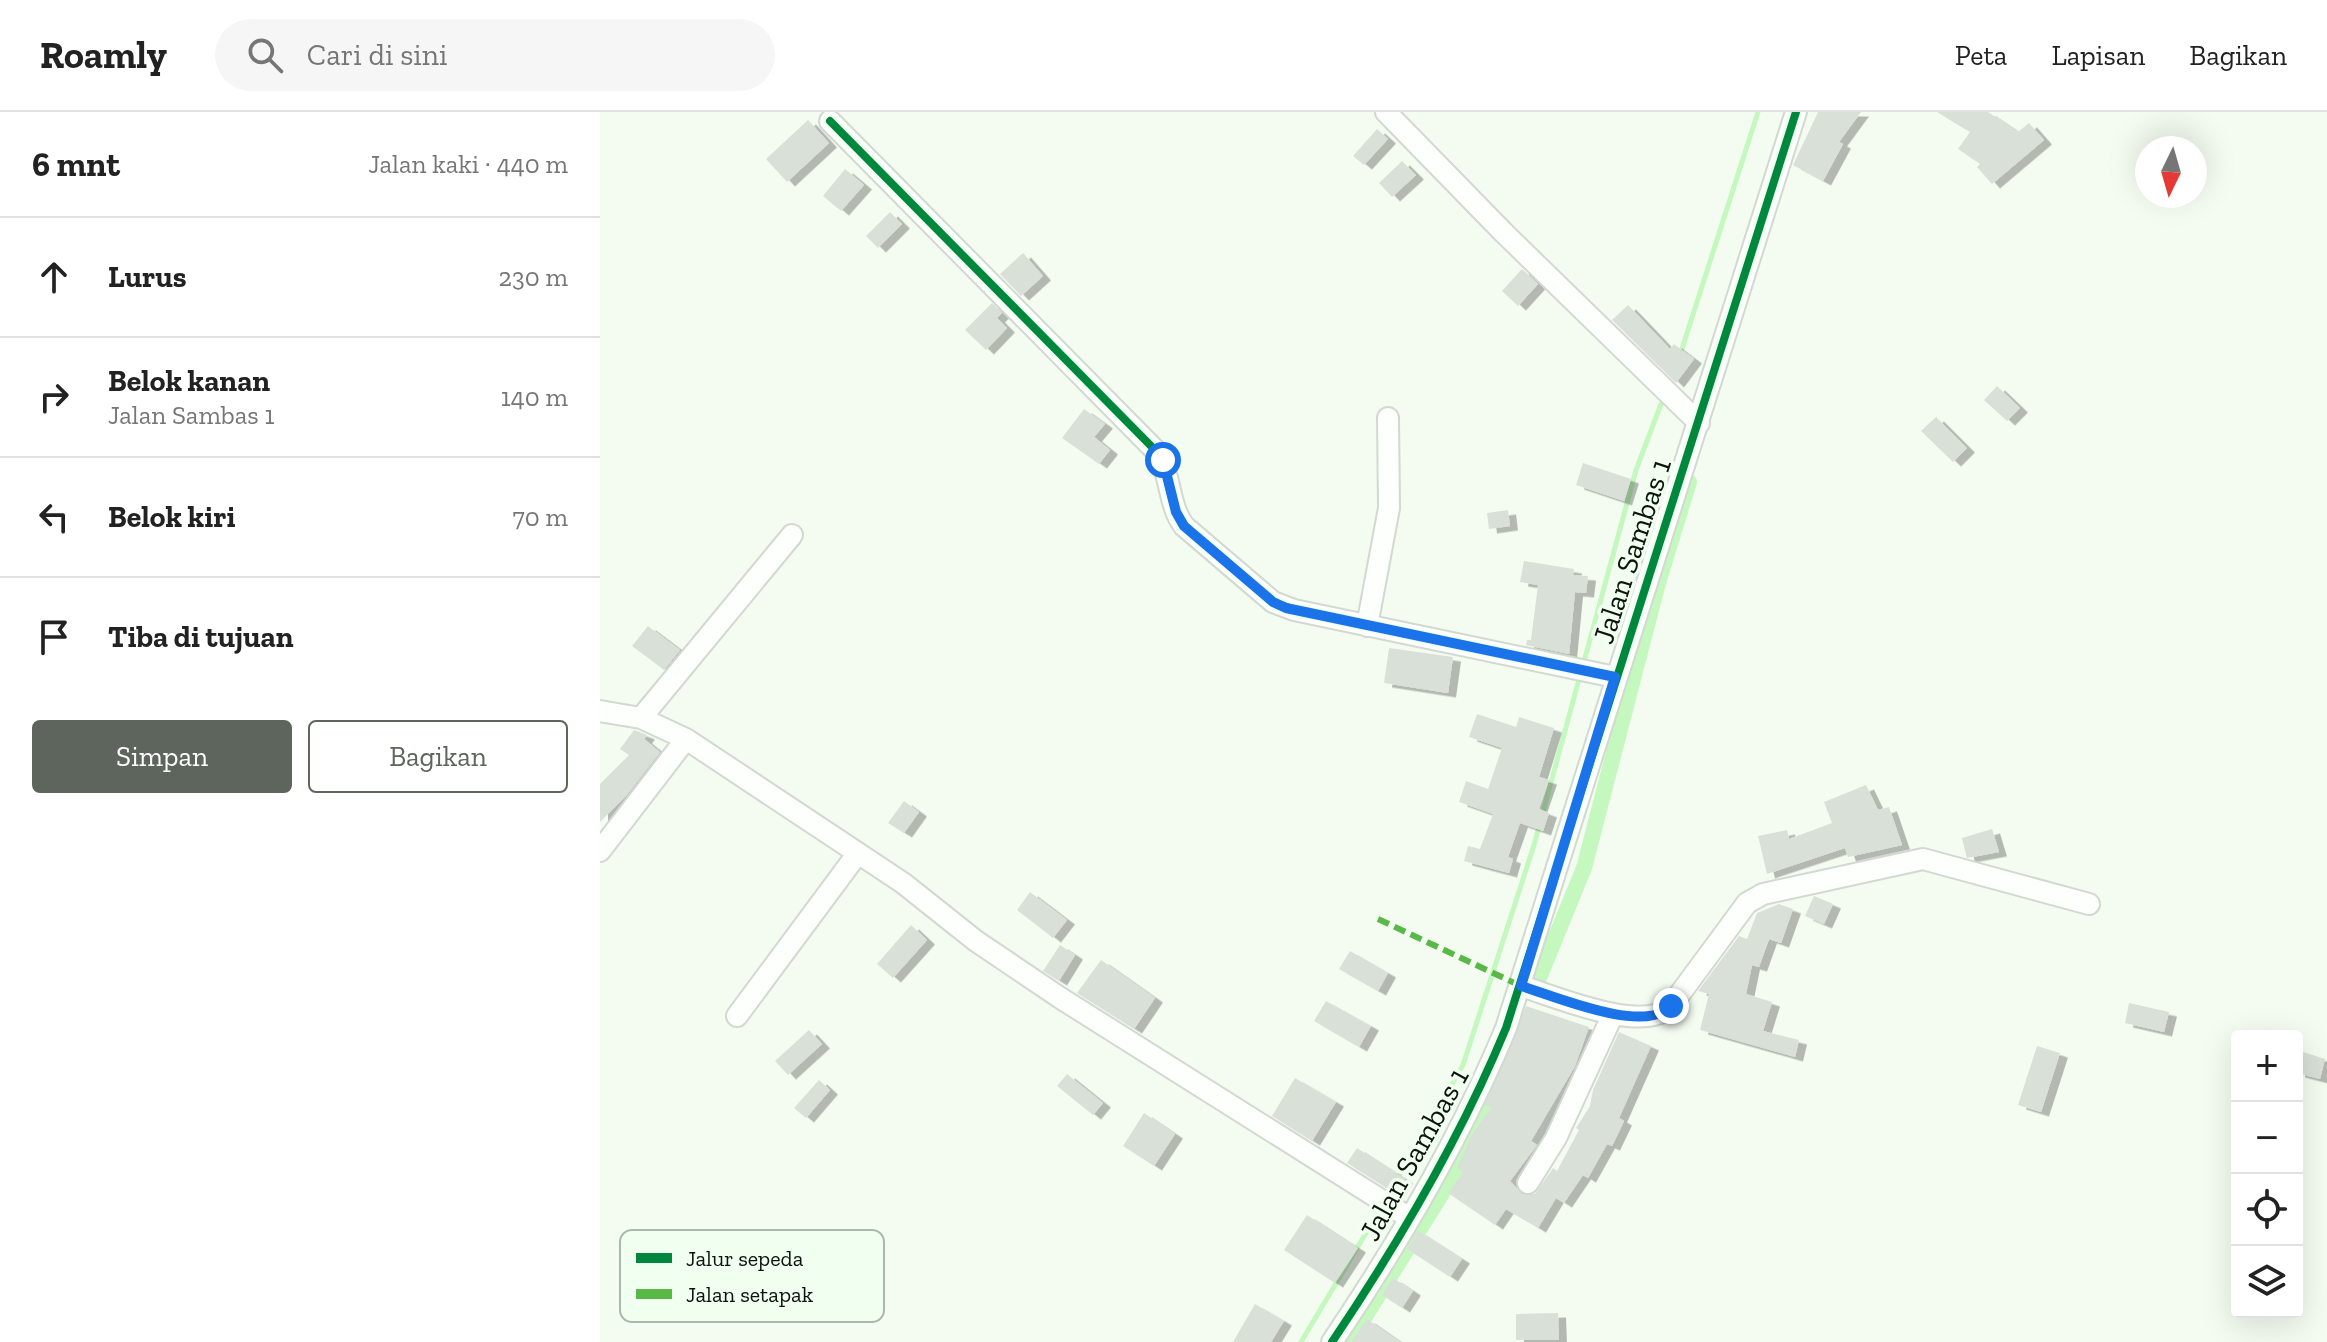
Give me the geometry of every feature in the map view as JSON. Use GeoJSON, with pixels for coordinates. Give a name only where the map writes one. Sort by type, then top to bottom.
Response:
{"type":"FeatureCollection","features":[{"type":"Feature","properties":{"kind":"street"},"geometry":{"type":"LineString","coordinates":[[1386,112],[1504,233],[1699,423]]}},
{"type":"Feature","properties":{"kind":"street","name":"Jalan Sambas 1"},"geometry":{"type":"LineString","coordinates":[[1332,1342],[1408,1217],[1489,1070],[1521,986],[1615,677],[1699,423],[1796,112]]}},
{"type":"Feature","properties":{"kind":"street"},"geometry":{"type":"LineString","coordinates":[[830,121],[1155,450],[1167,472],[1178,518],[1198,540],[1273,602],[1294,610],[1615,677]]}},
{"type":"Feature","properties":{"kind":"street"},"geometry":{"type":"LineString","coordinates":[[1367,626],[1389,508],[1388,418]]}},
{"type":"Feature","properties":{"kind":"street"},"geometry":{"type":"LineString","coordinates":[[641,718],[792,535]]}},
{"type":"Feature","properties":{"kind":"street"},"geometry":{"type":"LineString","coordinates":[[600,711],[641,718],[686,739],[858,853],[1062,999],[1408,1217]]}},
{"type":"Feature","properties":{"kind":"street"},"geometry":{"type":"LineString","coordinates":[[600,851],[686,739]]}},
{"type":"Feature","properties":{"kind":"street"},"geometry":{"type":"LineString","coordinates":[[737,1016],[858,853]]}},
{"type":"Feature","properties":{"kind":"street"},"geometry":{"type":"LineString","coordinates":[[1521,986],[1613,1014],[1648,1017],[1665,1013],[1747,903],[1763,894],[1923,859],[2089,904]]}},
{"type":"Feature","properties":{"kind":"street"},"geometry":{"type":"LineString","coordinates":[[1528,1183],[1556,1138],[1613,1014]]}},
{"type":"Feature","properties":{"kind":"building"},"geometry":{"type":"Polygon","coordinates":[[[1818,112],[1861,112],[1839,142],[1843,144],[1823,181],[1793,165],[1818,112]]]}},
{"type":"Feature","properties":{"kind":"building"},"geometry":{"type":"Polygon","coordinates":[[[1937,112],[1988,112],[2018,132],[2029,123],[2044,140],[1992,184],[1977,167],[1980,164],[1958,149],[1970,132],[1937,112]]]}},
{"type":"Feature","properties":{"kind":"building"},"geometry":{"type":"Polygon","coordinates":[[[808,120],[829,143],[787,182],[766,159],[808,120]]]}},
{"type":"Feature","properties":{"kind":"building"},"geometry":{"type":"Polygon","coordinates":[[[1377,129],[1388,139],[1364,165],[1353,156],[1377,129]]]}},
{"type":"Feature","properties":{"kind":"building"},"geometry":{"type":"Polygon","coordinates":[[[1402,161],[1416,175],[1392,197],[1379,183],[1402,161]]]}},
{"type":"Feature","properties":{"kind":"building"},"geometry":{"type":"Polygon","coordinates":[[[845,169],[864,185],[841,211],[823,196],[845,169]]]}},
{"type":"Feature","properties":{"kind":"building"},"geometry":{"type":"Polygon","coordinates":[[[890,212],[902,224],[878,248],[866,236],[890,212]]]}},
{"type":"Feature","properties":{"kind":"building"},"geometry":{"type":"Polygon","coordinates":[[[1023,253],[1043,276],[1021,296],[1000,274],[1023,253]]]}},
{"type":"Feature","properties":{"kind":"building"},"geometry":{"type":"Polygon","coordinates":[[[1522,269],[1538,284],[1518,306],[1502,291],[1522,269]]]}},
{"type":"Feature","properties":{"kind":"building"},"geometry":{"type":"Polygon","coordinates":[[[992,303],[1002,313],[997,318],[1007,328],[986,350],[965,330],[992,303]]]}},
{"type":"Feature","properties":{"kind":"building"},"geometry":{"type":"Polygon","coordinates":[[[1628,305],[1670,349],[1674,344],[1694,359],[1676,383],[1612,320],[1628,305]]]}},
{"type":"Feature","properties":{"kind":"building"},"geometry":{"type":"Polygon","coordinates":[[[1997,386],[2020,408],[2007,421],[1984,400],[1997,386]]]}},
{"type":"Feature","properties":{"kind":"building"},"geometry":{"type":"Polygon","coordinates":[[[1084,409],[1105,424],[1094,437],[1110,450],[1099,464],[1062,438],[1084,409]]]}},
{"type":"Feature","properties":{"kind":"building"},"geometry":{"type":"Polygon","coordinates":[[[1936,417],[1967,448],[1953,462],[1921,431],[1936,417]]]}},
{"type":"Feature","properties":{"kind":"building"},"geometry":{"type":"Polygon","coordinates":[[[1583,463],[1631,479],[1624,501],[1576,485],[1583,463]]]}},
{"type":"Feature","properties":{"kind":"building"},"geometry":{"type":"Polygon","coordinates":[[[1508,510],[1510,526],[1489,529],[1487,513],[1508,510]]]}},
{"type":"Feature","properties":{"kind":"building"},"geometry":{"type":"Polygon","coordinates":[[[1524,561],[1574,569],[1573,575],[1588,576],[1586,593],[1575,592],[1569,654],[1526,645],[1527,640],[1531,640],[1538,585],[1520,582],[1524,561]]]}},
{"type":"Feature","properties":{"kind":"building"},"geometry":{"type":"Polygon","coordinates":[[[648,626],[680,650],[664,670],[632,646],[648,626]]]}},
{"type":"Feature","properties":{"kind":"building"},"geometry":{"type":"Polygon","coordinates":[[[1389,648],[1453,657],[1448,693],[1384,683],[1389,648]]]}},
{"type":"Feature","properties":{"kind":"building"},"geometry":{"type":"Polygon","coordinates":[[[1477,714],[1516,727],[1519,717],[1554,728],[1539,777],[1549,780],[1539,809],[1549,813],[1543,831],[1520,823],[1508,857],[1513,859],[1509,873],[1464,861],[1468,846],[1480,849],[1493,814],[1459,802],[1466,781],[1488,789],[1502,748],[1469,737],[1477,714]]]}},
{"type":"Feature","properties":{"kind":"building"},"geometry":{"type":"Polygon","coordinates":[[[634,730],[647,735],[644,739],[660,752],[626,796],[600,822],[600,784],[629,755],[620,749],[634,730]]]}},
{"type":"Feature","properties":{"kind":"building"},"geometry":{"type":"Polygon","coordinates":[[[1866,785],[1878,810],[1889,807],[1902,845],[1848,857],[1845,848],[1767,874],[1758,836],[1787,830],[1789,839],[1832,823],[1824,802],[1866,785]]]}},
{"type":"Feature","properties":{"kind":"building"},"geometry":{"type":"Polygon","coordinates":[[[904,801],[919,812],[904,833],[888,823],[904,801]]]}},
{"type":"Feature","properties":{"kind":"building"},"geometry":{"type":"Polygon","coordinates":[[[1992,829],[1999,852],[1967,858],[1962,838],[1992,829]]]}},
{"type":"Feature","properties":{"kind":"building"},"geometry":{"type":"Polygon","coordinates":[[[1030,892],[1067,920],[1053,938],[1017,910],[1030,892]]]}},
{"type":"Feature","properties":{"kind":"building"},"geometry":{"type":"Polygon","coordinates":[[[1814,896],[1833,904],[1824,924],[1805,916],[1814,896]]]}},
{"type":"Feature","properties":{"kind":"building"},"geometry":{"type":"Polygon","coordinates":[[[1779,904],[1793,909],[1781,943],[1769,939],[1759,967],[1752,965],[1746,994],[1772,1002],[1763,1031],[1799,1040],[1795,1057],[1700,1030],[1709,994],[1698,991],[1739,936],[1747,939],[1757,913],[1779,904]]]}},
{"type":"Feature","properties":{"kind":"building"},"geometry":{"type":"Polygon","coordinates":[[[911,925],[927,940],[893,978],[877,964],[911,925]]]}},
{"type":"Feature","properties":{"kind":"building"},"geometry":{"type":"Polygon","coordinates":[[[1060,945],[1075,955],[1059,981],[1043,971],[1060,945]]]}},
{"type":"Feature","properties":{"kind":"building"},"geometry":{"type":"Polygon","coordinates":[[[1350,951],[1388,973],[1378,991],[1339,969],[1350,951]]]}},
{"type":"Feature","properties":{"kind":"building"},"geometry":{"type":"Polygon","coordinates":[[[1101,960],[1155,998],[1134,1029],[1077,993],[1101,960]]]}},
{"type":"Feature","properties":{"kind":"building"},"geometry":{"type":"Polygon","coordinates":[[[1326,1001],[1371,1026],[1359,1047],[1314,1021],[1326,1001]]]}},
{"type":"Feature","properties":{"kind":"building"},"geometry":{"type":"Polygon","coordinates":[[[2129,1003],[2169,1012],[2164,1032],[2125,1023],[2129,1003]]]}},
{"type":"Feature","properties":{"kind":"building"},"geometry":{"type":"Polygon","coordinates":[[[1526,1006],[1589,1027],[1575,1066],[1531,1141],[1537,1145],[1510,1181],[1522,1194],[1535,1194],[1553,1168],[1557,1171],[1579,1130],[1576,1128],[1590,1106],[1593,1090],[1619,1032],[1651,1046],[1619,1118],[1624,1121],[1612,1146],[1607,1144],[1588,1178],[1583,1175],[1564,1203],[1556,1198],[1538,1228],[1506,1209],[1495,1225],[1448,1193],[1463,1172],[1457,1168],[1472,1134],[1491,1108],[1485,1105],[1526,1006]]]}},
{"type":"Feature","properties":{"kind":"building"},"geometry":{"type":"Polygon","coordinates":[[[809,1030],[822,1044],[788,1075],[775,1061],[809,1030]]]}},
{"type":"Feature","properties":{"kind":"building"},"geometry":{"type":"Polygon","coordinates":[[[2037,1046],[2060,1053],[2041,1112],[2018,1105],[2037,1046]]]}},
{"type":"Feature","properties":{"kind":"building"},"geometry":{"type":"Polygon","coordinates":[[[2303,1052],[2325,1059],[2320,1079],[2303,1075],[2303,1052]]]}},
{"type":"Feature","properties":{"kind":"building"},"geometry":{"type":"Polygon","coordinates":[[[1067,1074],[1103,1103],[1093,1115],[1057,1086],[1067,1074]]]}},
{"type":"Feature","properties":{"kind":"building"},"geometry":{"type":"Polygon","coordinates":[[[1295,1078],[1336,1102],[1312,1141],[1272,1116],[1295,1078]]]}},
{"type":"Feature","properties":{"kind":"building"},"geometry":{"type":"Polygon","coordinates":[[[819,1080],[830,1090],[806,1118],[794,1108],[819,1080]]]}},
{"type":"Feature","properties":{"kind":"building"},"geometry":{"type":"Polygon","coordinates":[[[1144,1113],[1175,1134],[1154,1166],[1123,1146],[1144,1113]]]}},
{"type":"Feature","properties":{"kind":"building"},"geometry":{"type":"Polygon","coordinates":[[[1357,1148],[1405,1179],[1396,1194],[1347,1163],[1357,1148]]]}},
{"type":"Feature","properties":{"kind":"building"},"geometry":{"type":"Polygon","coordinates":[[[1307,1215],[1358,1248],[1335,1283],[1284,1250],[1307,1215]]]}},
{"type":"Feature","properties":{"kind":"building"},"geometry":{"type":"Polygon","coordinates":[[[1418,1231],[1462,1259],[1450,1277],[1407,1249],[1418,1231]]]}},
{"type":"Feature","properties":{"kind":"building"},"geometry":{"type":"Polygon","coordinates":[[[1393,1278],[1413,1291],[1402,1308],[1382,1295],[1393,1278]]]}},
{"type":"Feature","properties":{"kind":"building"},"geometry":{"type":"Polygon","coordinates":[[[1255,1304],[1284,1321],[1271,1342],[1233,1342],[1255,1304]]]}},
{"type":"Feature","properties":{"kind":"building"},"geometry":{"type":"Polygon","coordinates":[[[1558,1313],[1559,1340],[1516,1340],[1516,1314],[1558,1313]]]}},
{"type":"Feature","properties":{"kind":"building"},"geometry":{"type":"Polygon","coordinates":[[[1367,1319],[1400,1342],[1351,1342],[1367,1319]]]}},
{"type":"Feature","properties":{"kind":"waterway"},"geometry":{"type":"LineString","coordinates":[[1680,355],[1758,112]]}},
{"type":"Feature","properties":{"kind":"waterway"},"geometry":{"type":"LineString","coordinates":[[1585,658],[1636,470],[1661,404]]}},
{"type":"Feature","properties":{"kind":"waterway"},"geometry":{"type":"LineString","coordinates":[[1539,978],[1584,868],[1658,583],[1689,482]]}},
{"type":"Feature","properties":{"kind":"waterway"},"geometry":{"type":"LineString","coordinates":[[1397,1179],[1463,1065],[1534,845],[1578,683]]}},
{"type":"Feature","properties":{"kind":"waterway"},"geometry":{"type":"LineString","coordinates":[[1349,1342],[1466,1155],[1494,1087]]}},
{"type":"Feature","properties":{"kind":"waterway"},"geometry":{"type":"LineString","coordinates":[[1301,1342],[1378,1213]]}},
{"type":"Feature","properties":{"kind":"marked path"},"geometry":{"type":"LineString","coordinates":[[1378,919],[1521,986]]}},
{"type":"Feature","properties":{"kind":"cycle path"},"geometry":{"type":"LineString","coordinates":[[1332,1342],[1427,1189],[1469,1109],[1506,1028],[1796,112]]}},
{"type":"Feature","properties":{"kind":"cycle path"},"geometry":{"type":"LineString","coordinates":[[830,121],[1155,450],[1184,526],[1273,602],[1294,610],[1615,677]]}},
{"type":"Feature","properties":{"kind":"route"},"geometry":{"type":"LineString","coordinates":[[1163,460],[1176,512],[1184,526],[1273,602],[1294,610],[1615,677],[1521,986],[1613,1014],[1648,1017],[1665,1013],[1671,1006]]}}]}
